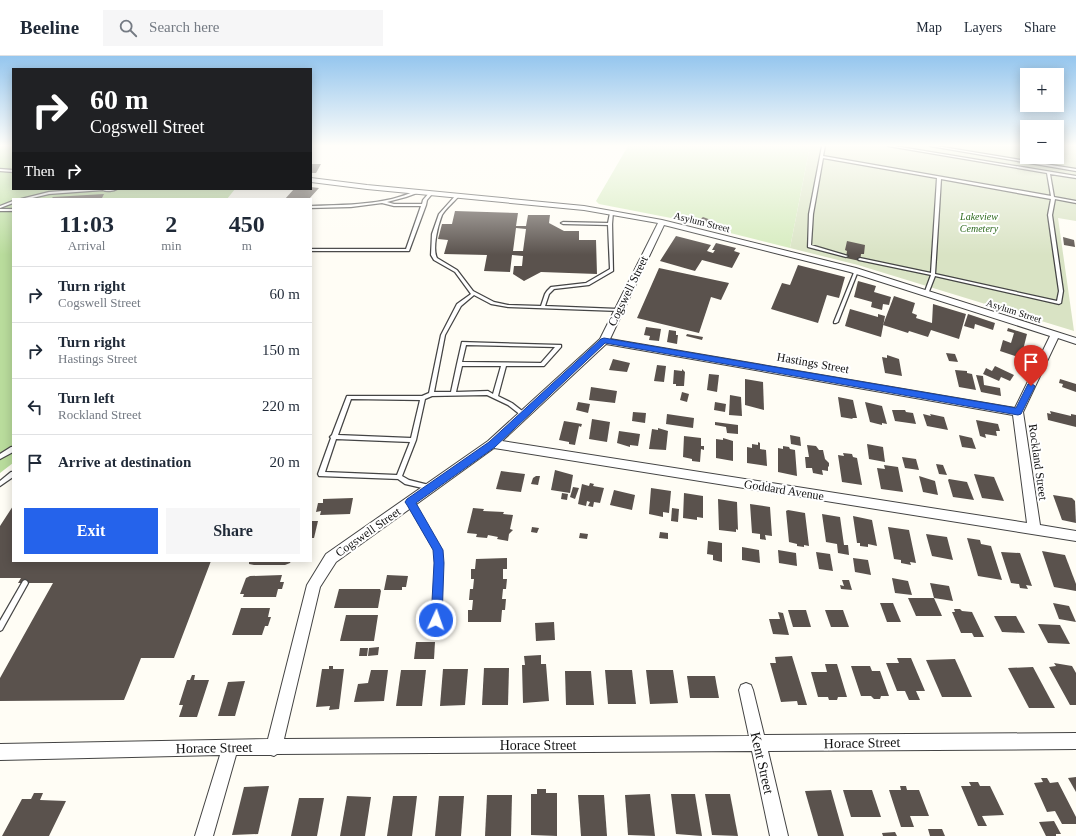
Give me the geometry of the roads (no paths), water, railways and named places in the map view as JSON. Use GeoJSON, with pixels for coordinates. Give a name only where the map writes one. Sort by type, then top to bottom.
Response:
{"type":"FeatureCollection","features":[{"type":"Feature","properties":{"kind":"street","name":"Asylum Street"},"geometry":{"type":"LineString","coordinates":[[332,182],[430,194],[584,208],[662,222],[856,271],[1076,341]]}},
{"type":"Feature","properties":{"kind":"street","name":"Cogswell Street"},"geometry":{"type":"LineString","coordinates":[[274,748],[314,585],[331,558],[432,488],[492,444],[604,341],[662,222]]}},
{"type":"Feature","properties":{"kind":"street","name":"Rockland Street"},"geometry":{"type":"LineString","coordinates":[[1034,529],[1018,412],[1055,335]]}},
{"type":"Feature","properties":{"kind":"street","name":"Hastings Street"},"geometry":{"type":"LineString","coordinates":[[604,341],[1018,412]]}},
{"type":"Feature","properties":{"kind":"street","name":"Goddard Avenue"},"geometry":{"type":"LineString","coordinates":[[492,444],[1076,536]]}},
{"type":"Feature","properties":{"kind":"street","name":"Kent Street"},"geometry":{"type":"LineString","coordinates":[[746,690],[779,836]]}},
{"type":"Feature","properties":{"kind":"street","name":"Horace Street"},"geometry":{"type":"LineString","coordinates":[[0,752],[230,747],[274,748],[1076,741]]}},
{"type":"Feature","properties":{"kind":"street"},"geometry":{"type":"LineString","coordinates":[[204,836],[230,747]]}},
{"type":"Feature","properties":{"kind":"lane"},"geometry":{"type":"LineString","coordinates":[[817,182],[811,214],[809,246],[846,256]]}},
{"type":"Feature","properties":{"kind":"lane"},"geometry":{"type":"LineString","coordinates":[[926,294],[933,275],[939,182]]}},
{"type":"Feature","properties":{"kind":"lane"},"geometry":{"type":"LineString","coordinates":[[964,182],[1076,202]]}},
{"type":"Feature","properties":{"kind":"lane"},"geometry":{"type":"LineString","coordinates":[[860,259],[933,275],[984,284],[1059,302],[1061,291],[1050,215],[1053,198],[1050,182]]}},
{"type":"Feature","properties":{"kind":"lane"},"geometry":{"type":"LineString","coordinates":[[28,198],[50,193],[91,190]]}},
{"type":"Feature","properties":{"kind":"lane"},"geometry":{"type":"LineString","coordinates":[[312,208],[347,206],[399,199],[416,192]]}},
{"type":"Feature","properties":{"kind":"lane"},"geometry":{"type":"LineString","coordinates":[[44,198],[50,193]]}},
{"type":"Feature","properties":{"kind":"lane"},"geometry":{"type":"LineString","coordinates":[[312,250],[408,250],[424,205],[430,194]]}},
{"type":"Feature","properties":{"kind":"lane"},"geometry":{"type":"LineString","coordinates":[[457,196],[441,214],[434,234],[433,255],[435,259],[456,271],[474,293],[493,303],[508,306],[619,310]]}},
{"type":"Feature","properties":{"kind":"lane"},"geometry":{"type":"LineString","coordinates":[[379,202],[394,205],[424,205]]}},
{"type":"Feature","properties":{"kind":"lane"},"geometry":{"type":"LineString","coordinates":[[0,210],[12,203]]}},
{"type":"Feature","properties":{"kind":"lane"},"geometry":{"type":"LineString","coordinates":[[0,210],[12,210]]}},
{"type":"Feature","properties":{"kind":"lane"},"geometry":{"type":"LineString","coordinates":[[543,307],[546,294],[549,290],[553,288],[587,284],[612,270],[610,224],[612,213]]}},
{"type":"Feature","properties":{"kind":"lane"},"geometry":{"type":"LineString","coordinates":[[563,223],[610,224]]}},
{"type":"Feature","properties":{"kind":"lane"},"geometry":{"type":"LineString","coordinates":[[836,322],[856,271]]}},
{"type":"Feature","properties":{"kind":"lane"},"geometry":{"type":"LineString","coordinates":[[431,394],[443,335],[459,305],[474,293]]}},
{"type":"Feature","properties":{"kind":"lane"},"geometry":{"type":"LineString","coordinates":[[453,394],[459,364],[464,344],[559,346],[542,365],[459,364]]}},
{"type":"Feature","properties":{"kind":"lane"},"geometry":{"type":"LineString","coordinates":[[495,396],[504,364]]}},
{"type":"Feature","properties":{"kind":"lane"},"geometry":{"type":"LineString","coordinates":[[432,488],[407,482],[399,477],[321,474],[333,437],[349,397],[423,398],[431,394],[488,393],[510,404],[524,415]]}},
{"type":"Feature","properties":{"kind":"lane"},"geometry":{"type":"LineString","coordinates":[[399,477],[412,440],[423,398]]}},
{"type":"Feature","properties":{"kind":"lane"},"geometry":{"type":"LineString","coordinates":[[333,437],[412,440]]}},
{"type":"Feature","properties":{"kind":"lane"},"geometry":{"type":"LineString","coordinates":[[0,457],[12,450]]}},
{"type":"Feature","properties":{"kind":"lane"},"geometry":{"type":"LineString","coordinates":[[0,484],[12,475]]}},
{"type":"Feature","properties":{"kind":"lane"},"geometry":{"type":"LineString","coordinates":[[410,502],[438,550],[439,563],[436,620]]}},
{"type":"Feature","properties":{"kind":"lane"},"geometry":{"type":"LineString","coordinates":[[0,628],[26,584]]}},
{"type":"Feature","properties":{"kind":"park label","name":"Lakeview Cemetery"},"geometry":{"type":"Point","coordinates":[979,222]}}]}
